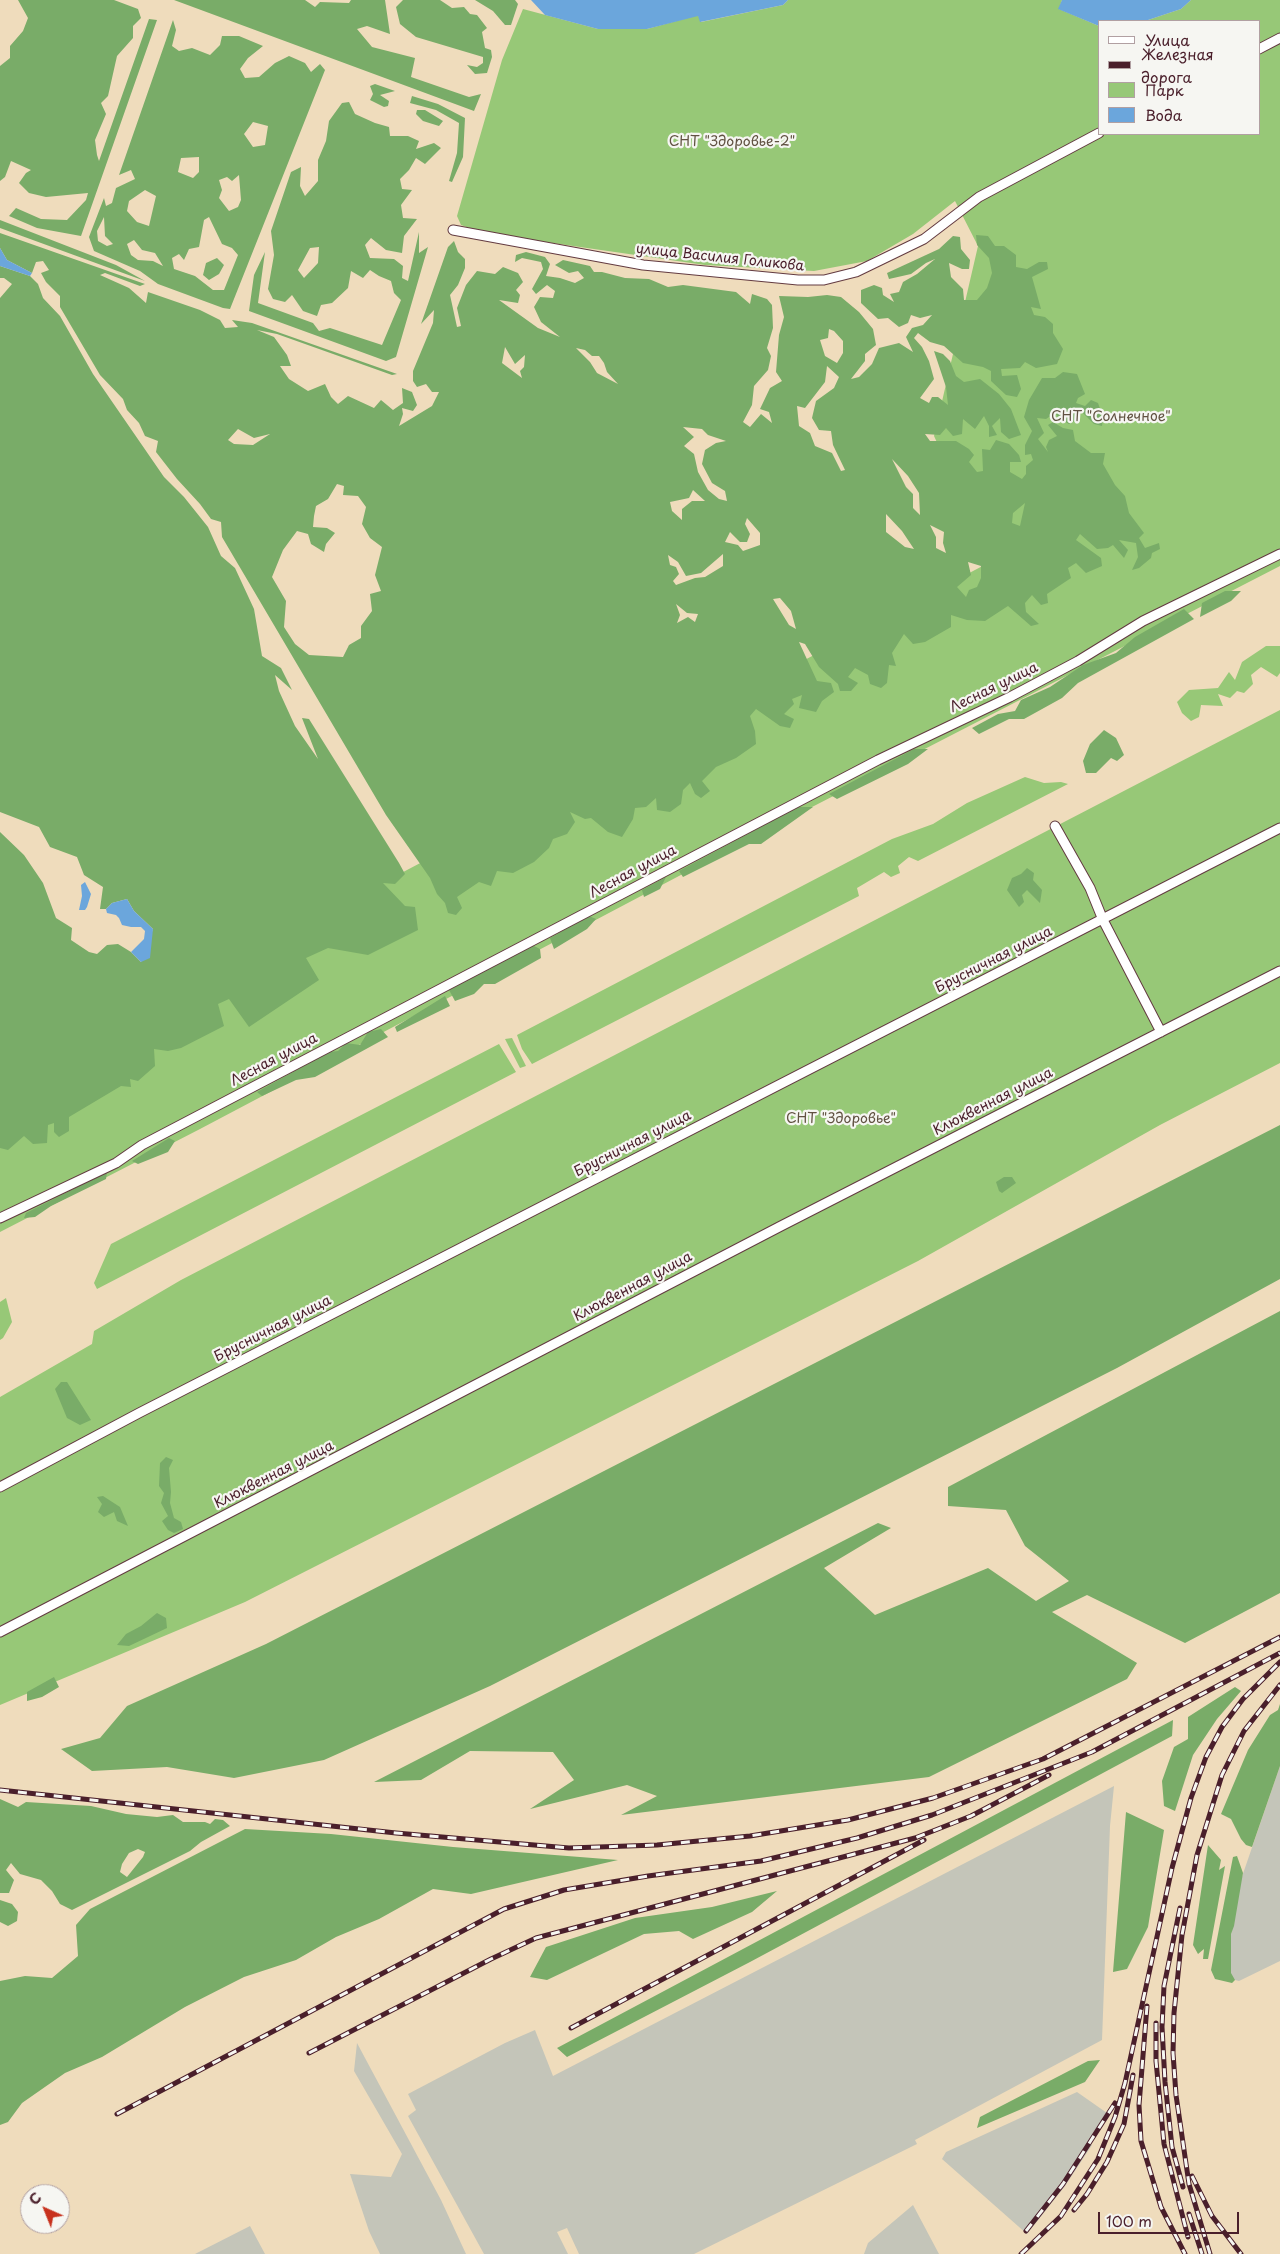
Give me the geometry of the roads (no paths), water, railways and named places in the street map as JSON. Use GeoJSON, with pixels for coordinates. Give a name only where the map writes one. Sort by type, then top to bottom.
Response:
{"type":"FeatureCollection","features":[{"type":"Feature","properties":{"kind":"street"},"geometry":{"type":"LineString","coordinates":[[1260,48],[1280,38]]}},
{"type":"Feature","properties":{"kind":"street","name":"улица Василия Голикова"},"geometry":{"type":"LineString","coordinates":[[452,230],[643,265],[798,280],[824,280],[856,272],[924,239],[979,198],[1098,134]]}},
{"type":"Feature","properties":{"kind":"street","name":"Лесная улица"},"geometry":{"type":"LineString","coordinates":[[0,1218],[116,1163],[142,1145],[861,769],[1010,697],[1078,661],[1143,621],[1280,554]]}},
{"type":"Feature","properties":{"kind":"street"},"geometry":{"type":"LineString","coordinates":[[1055,826],[1090,888],[1103,920],[1161,1032]]}},
{"type":"Feature","properties":{"kind":"street","name":"Брусничная улица"},"geometry":{"type":"LineString","coordinates":[[0,1487],[139,1413],[644,1153],[1280,828]]}},
{"type":"Feature","properties":{"kind":"street","name":"Клюквенная улица"},"geometry":{"type":"LineString","coordinates":[[0,1632],[772,1230],[1280,971]]}},
{"type":"Feature","properties":{"kind":"water"},"geometry":{"type":"Polygon","coordinates":[[[531,0],[788,0],[783,5],[700,22],[698,16],[647,29],[598,29],[545,15],[531,0]]]}},
{"type":"Feature","properties":{"kind":"water"},"geometry":{"type":"Polygon","coordinates":[[[1062,0],[1191,0],[1181,9],[1148,20],[1098,20],[1098,26],[1058,9],[1062,0]]]}},
{"type":"Feature","properties":{"kind":"water"},"geometry":{"type":"Polygon","coordinates":[[[0,248],[7,260],[32,273],[30,276],[0,266],[0,248]]]}},
{"type":"Feature","properties":{"kind":"water"},"geometry":{"type":"Polygon","coordinates":[[[85,882],[91,894],[85,910],[79,910],[82,896],[81,885],[85,882]]]}},
{"type":"Feature","properties":{"kind":"water"},"geometry":{"type":"Polygon","coordinates":[[[127,899],[134,911],[153,929],[150,958],[141,962],[131,952],[144,939],[145,931],[141,927],[122,925],[116,915],[107,913],[106,909],[112,903],[127,899]]]}},
{"type":"Feature","properties":{"kind":"railway"},"geometry":{"type":"LineString","coordinates":[[0,1790],[396,1833],[569,1848],[657,1845],[750,1836],[848,1820],[933,1798],[1043,1759],[1280,1637]]}},
{"type":"Feature","properties":{"kind":"railway"},"geometry":{"type":"LineString","coordinates":[[117,2114],[504,1909],[564,1890],[648,1876],[761,1861],[857,1838],[932,1815],[1092,1752],[1280,1653]]}},
{"type":"Feature","properties":{"kind":"railway"},"geometry":{"type":"LineString","coordinates":[[1021,2254],[1061,2216],[1098,2159],[1115,2117],[1125,2083],[1172,1868],[1191,1798],[1206,1757],[1222,1727],[1243,1699],[1280,1662]]}},
{"type":"Feature","properties":{"kind":"railway"},"geometry":{"type":"LineString","coordinates":[[1210,2254],[1189,2184],[1176,2095],[1173,2053],[1174,2013],[1182,1935],[1197,1855],[1222,1775],[1244,1731],[1280,1685]]}},
{"type":"Feature","properties":{"kind":"railway"},"geometry":{"type":"LineString","coordinates":[[309,2053],[491,1959],[536,1938],[915,1838],[971,1816],[1049,1775]]}},
{"type":"Feature","properties":{"kind":"railway"},"geometry":{"type":"LineString","coordinates":[[571,2028],[924,1840]]}},
{"type":"Feature","properties":{"kind":"railway"},"geometry":{"type":"LineString","coordinates":[[1180,1908],[1164,1986],[1162,2027],[1165,2082],[1172,2147],[1183,2187]]}},
{"type":"Feature","properties":{"kind":"railway"},"geometry":{"type":"LineString","coordinates":[[1147,2006],[1139,2105],[1141,2141],[1161,2207],[1185,2254]]}},
{"type":"Feature","properties":{"kind":"railway"},"geometry":{"type":"LineString","coordinates":[[1156,2023],[1156,2061],[1164,2144],[1188,2237]]}},
{"type":"Feature","properties":{"kind":"railway"},"geometry":{"type":"LineString","coordinates":[[1074,2210],[1087,2194],[1107,2162],[1124,2124],[1133,2075]]}},
{"type":"Feature","properties":{"kind":"railway"},"geometry":{"type":"LineString","coordinates":[[1026,2231],[1063,2184],[1115,2103]]}},
{"type":"Feature","properties":{"kind":"railway"},"geometry":{"type":"LineString","coordinates":[[1192,2176],[1212,2216],[1241,2254]]}},
{"type":"Feature","properties":{"kind":"railway"},"geometry":{"type":"LineString","coordinates":[[1189,2214],[1202,2254]]}},
{"type":"Feature","properties":{"kind":"park label","name":"СНТ \"Здоровье-2\""},"geometry":{"type":"Point","coordinates":[732,142]}},
{"type":"Feature","properties":{"kind":"park label","name":"СНТ \"Солнечное\""},"geometry":{"type":"Point","coordinates":[1111,417]}},
{"type":"Feature","properties":{"kind":"park label","name":"СНТ \"Здоровье\""},"geometry":{"type":"Point","coordinates":[841,1119]}}]}
